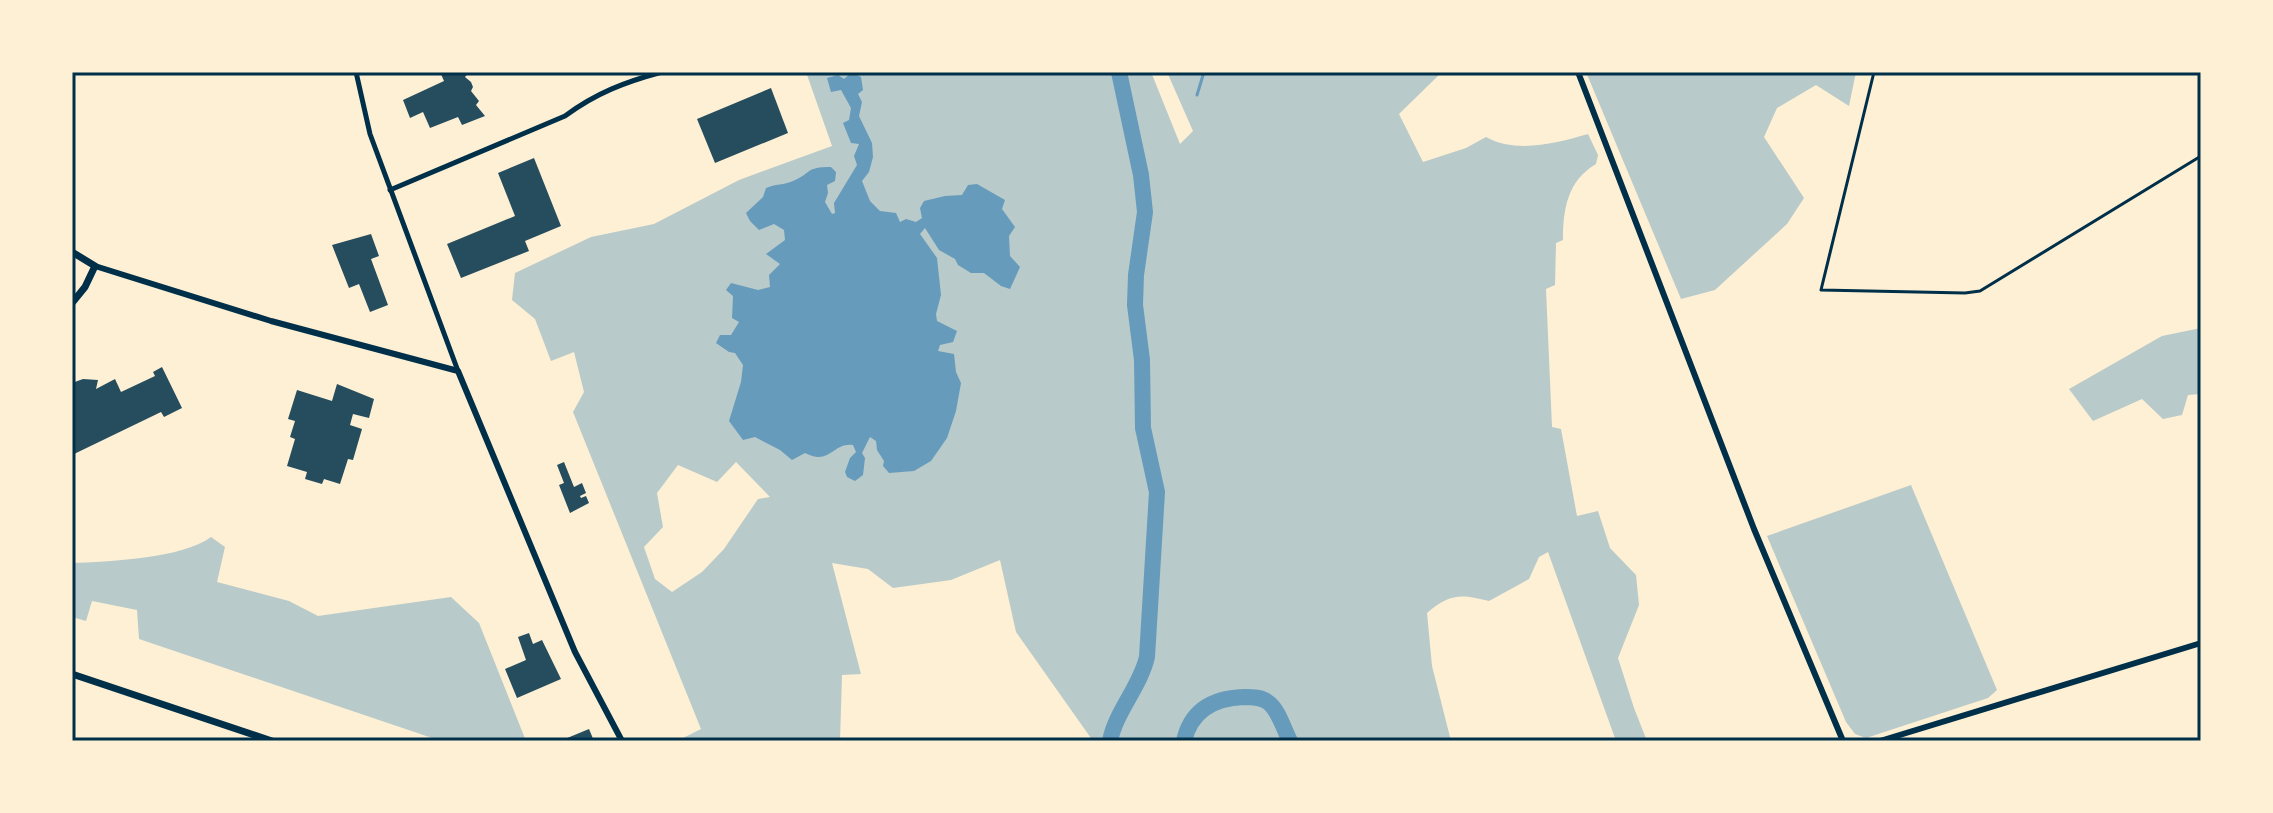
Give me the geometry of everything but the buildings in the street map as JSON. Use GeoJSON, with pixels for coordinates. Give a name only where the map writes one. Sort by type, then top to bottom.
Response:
{"type":"FeatureCollection","features":[{"type":"Feature","properties":{"kind":"main road"},"geometry":{"type":"LineString","coordinates":[[72,252],[95,266],[85,287],[72,303]]}},
{"type":"Feature","properties":{"kind":"main road"},"geometry":{"type":"LineString","coordinates":[[72,674],[272,741]]}},
{"type":"Feature","properties":{"kind":"street"},"geometry":{"type":"LineString","coordinates":[[356,72],[370,134],[458,371],[578,658],[622,741]]}},
{"type":"Feature","properties":{"kind":"street"},"geometry":{"type":"LineString","coordinates":[[390,190],[561,118],[589,98],[620,83],[662,72]]}},
{"type":"Feature","properties":{"kind":"street"},"geometry":{"type":"LineString","coordinates":[[1578,72],[1752,524],[1843,741]]}},
{"type":"Feature","properties":{"kind":"street"},"geometry":{"type":"LineString","coordinates":[[95,266],[271,321],[458,371]]}},
{"type":"Feature","properties":{"kind":"street"},"geometry":{"type":"LineString","coordinates":[[1880,741],[2201,643]]}},
{"type":"Feature","properties":{"kind":"lane"},"geometry":{"type":"LineString","coordinates":[[1874,72],[1821,290],[1980,291],[2201,156]]}},
{"type":"Feature","properties":{"kind":"shaded area"},"geometry":{"type":"Polygon","coordinates":[[[806,72],[1151,72],[1180,144],[1193,131],[1167,72],[1442,72],[1399,114],[1423,162],[1466,148],[1486,137],[1524,146],[1588,134],[1598,155],[1596,164],[1579,179],[1569,197],[1563,240],[1556,243],[1555,285],[1546,289],[1552,427],[1561,429],[1577,516],[1598,511],[1610,548],[1636,575],[1639,605],[1618,658],[1647,741],[1616,741],[1548,552],[1539,557],[1529,579],[1489,601],[1456,597],[1427,613],[1432,666],[1451,741],[1093,741],[1016,632],[1000,560],[951,580],[893,588],[868,569],[832,563],[861,674],[842,675],[840,741],[677,741],[701,729],[573,412],[584,392],[574,352],[551,361],[535,319],[512,300],[515,273],[591,237],[654,224],[739,180],[832,146],[806,72]],[[736,462],[717,482],[678,465],[657,493],[663,527],[644,547],[655,579],[672,592],[702,572],[724,549],[758,499],[770,497],[736,462]]]}},
{"type":"Feature","properties":{"kind":"shaded area"},"geometry":{"type":"Polygon","coordinates":[[[1586,72],[1856,72],[1849,106],[1816,85],[1777,108],[1764,137],[1804,198],[1787,224],[1715,290],[1681,299],[1586,72]]]}},
{"type":"Feature","properties":{"kind":"shaded area"},"geometry":{"type":"Polygon","coordinates":[[[2201,328],[2201,394],[2188,395],[2182,415],[2163,419],[2142,399],[2093,421],[2069,389],[2162,336],[2201,328]]]}},
{"type":"Feature","properties":{"kind":"shaded area"},"geometry":{"type":"Polygon","coordinates":[[[1911,485],[1997,690],[1988,698],[1866,738],[1855,734],[1846,722],[1767,536],[1911,485]]]}},
{"type":"Feature","properties":{"kind":"shaded area"},"geometry":{"type":"Polygon","coordinates":[[[211,537],[225,547],[217,582],[289,601],[318,616],[451,597],[479,623],[526,741],[441,741],[139,639],[137,610],[92,601],[86,621],[72,617],[72,563],[164,554],[183,550],[211,537]]]}},
{"type":"Feature","properties":{"kind":"water"},"geometry":{"type":"Polygon","coordinates":[[[852,72],[861,77],[863,90],[858,94],[862,102],[859,116],[872,143],[873,157],[869,172],[862,181],[870,201],[880,211],[896,213],[900,222],[906,219],[916,222],[922,218],[920,208],[924,201],[962,195],[968,185],[977,184],[1005,200],[1002,209],[1015,227],[1009,236],[1010,256],[1020,267],[1010,289],[984,273],[971,273],[958,265],[955,259],[939,250],[925,228],[920,234],[937,258],[941,295],[937,321],[957,331],[953,342],[940,345],[938,351],[954,354],[961,383],[956,411],[947,438],[931,461],[914,471],[889,473],[883,466],[876,441],[870,437],[862,453],[865,458],[863,475],[855,481],[845,472],[856,452],[853,445],[820,457],[805,453],[792,460],[755,437],[743,440],[729,421],[743,365],[735,353],[716,343],[720,335],[731,335],[739,322],[732,318],[733,296],[726,290],[731,283],[758,290],[770,287],[769,275],[780,264],[766,254],[785,240],[784,230],[774,224],[759,230],[746,213],[763,197],[766,188],[793,181],[813,169],[831,167],[836,172],[835,181],[827,185],[825,202],[832,214],[835,213],[834,203],[857,165],[854,156],[859,144],[851,143],[843,123],[849,120],[851,108],[841,90],[831,92],[827,78],[838,75],[844,79],[852,72]]]}},
{"type":"Feature","properties":{"kind":"waterway"},"geometry":{"type":"LineString","coordinates":[[1110,741],[1117,719],[1147,657],[1157,492],[1143,428],[1142,360],[1135,305],[1145,212],[1141,175],[1119,72]]}},
{"type":"Feature","properties":{"kind":"waterway"},"geometry":{"type":"LineString","coordinates":[[1197,95],[1204,72]]}},
{"type":"Feature","properties":{"kind":"waterway"},"geometry":{"type":"LineString","coordinates":[[1184,741],[1192,721],[1205,708],[1223,700],[1244,697],[1260,698],[1273,706],[1290,741]]}}]}
